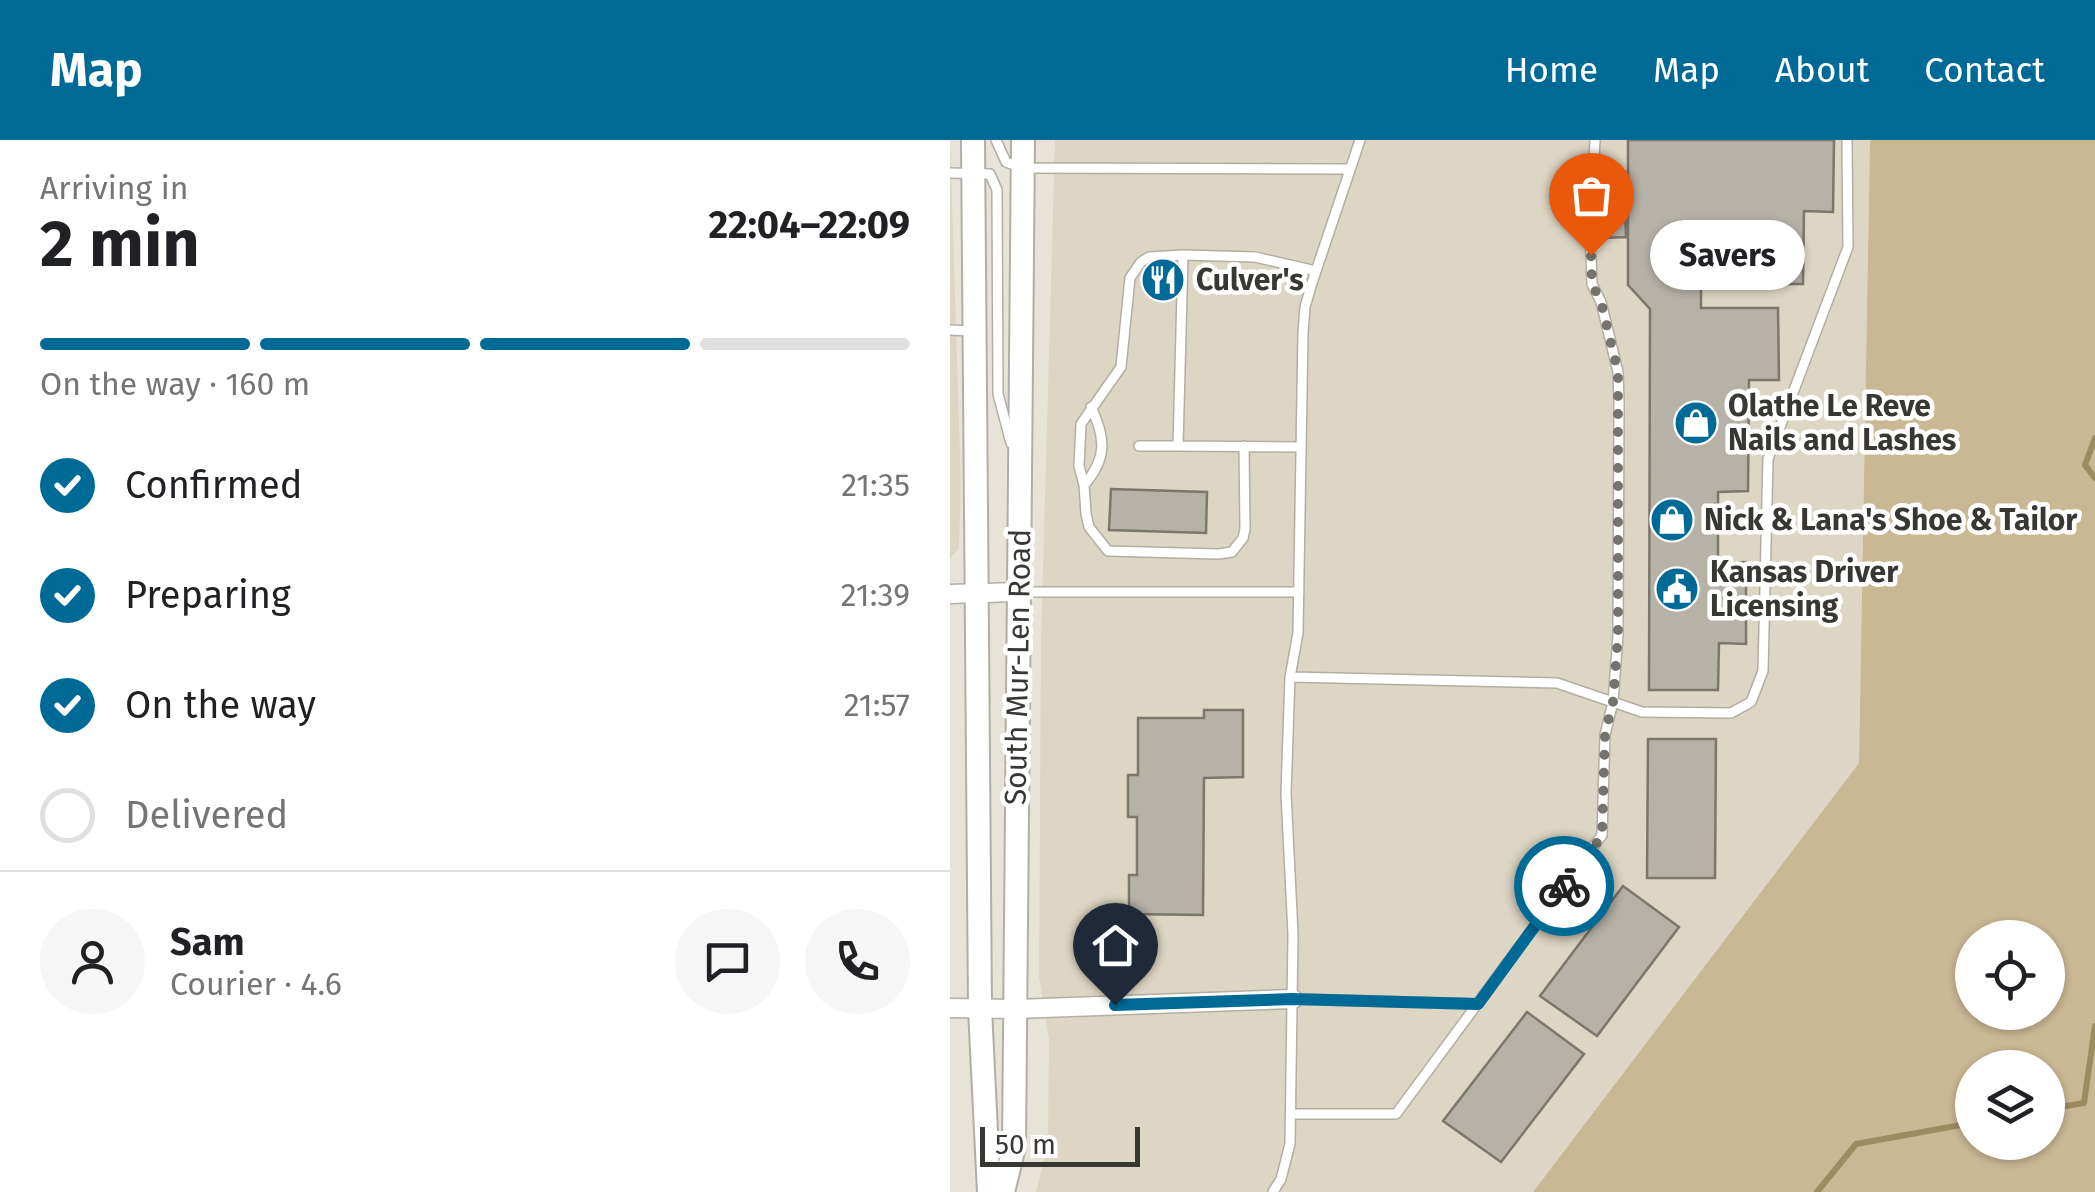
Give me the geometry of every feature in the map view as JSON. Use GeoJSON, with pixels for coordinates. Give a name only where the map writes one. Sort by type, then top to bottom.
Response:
{"type":"FeatureCollection","features":[{"type":"Feature","properties":{"kind":"main road","name":"South Mur-Len Road"},"geometry":{"type":"LineString","coordinates":[[972,140],[961,173],[962,330],[975,593],[980,1009],[989,1192]]}},
{"type":"Feature","properties":{"kind":"main road","name":"South Mur-Len Road"},"geometry":{"type":"LineString","coordinates":[[1003,1192],[1014,1147],[1023,140]]}},
{"type":"Feature","properties":{"kind":"street"},"geometry":{"type":"LineString","coordinates":[[950,594],[1019,592]]}},
{"type":"Feature","properties":{"kind":"street"},"geometry":{"type":"LineString","coordinates":[[950,1008],[1292,999]]}},
{"type":"Feature","properties":{"kind":"lane"},"geometry":{"type":"LineString","coordinates":[[996,140],[1006,162],[1022,168],[1349,169]]}},
{"type":"Feature","properties":{"kind":"lane"},"geometry":{"type":"LineString","coordinates":[[1273,1192],[1281,1179],[1290,1144],[1294,934],[1286,794],[1290,677],[1298,632],[1305,307],[1360,140]]}},
{"type":"Feature","properties":{"kind":"lane"},"geometry":{"type":"LineString","coordinates":[[1291,1114],[1396,1114],[1602,836],[1605,734],[1613,702],[1618,604],[1618,372],[1601,302],[1592,284],[1590,226],[1595,140]]}},
{"type":"Feature","properties":{"kind":"lane"},"geometry":{"type":"LineString","coordinates":[[1290,677],[1557,683],[1642,712],[1731,713],[1751,702],[1763,672],[1768,459],[1848,248],[1847,140]]}},
{"type":"Feature","properties":{"kind":"lane"},"geometry":{"type":"LineString","coordinates":[[961,173],[990,174],[997,190],[998,394],[1020,474]]}},
{"type":"Feature","properties":{"kind":"lane"},"geometry":{"type":"LineString","coordinates":[[1244,446],[1246,529],[1232,552],[1108,552],[1089,528],[1078,466],[1080,424],[1120,367],[1130,278],[1141,262],[1149,257],[1184,255],[1255,256],[1316,271]]}},
{"type":"Feature","properties":{"kind":"lane"},"geometry":{"type":"LineString","coordinates":[[1178,446],[1184,255]]}},
{"type":"Feature","properties":{"kind":"lane"},"geometry":{"type":"LineString","coordinates":[[1084,485],[1102,458],[1098,422],[1091,407]]}},
{"type":"Feature","properties":{"kind":"lane"},"geometry":{"type":"LineString","coordinates":[[1139,446],[1301,447]]}},
{"type":"Feature","properties":{"kind":"lane"},"geometry":{"type":"LineString","coordinates":[[1019,592],[1299,592]]}},
{"type":"Feature","properties":{"kind":"lane"},"geometry":{"type":"LineString","coordinates":[[1292,999],[1478,1004]]}},
{"type":"Feature","properties":{"kind":"shaded area"},"geometry":{"type":"Polygon","coordinates":[[[950,140],[961,484],[959,548],[950,559],[950,140]]]}},
{"type":"Feature","properties":{"kind":"shaded area"},"geometry":{"type":"Polygon","coordinates":[[[1055,140],[1870,140],[1859,763],[1533,1192],[1036,1192],[1048,1143],[1049,1039],[1039,977],[1041,639],[1055,140]]]}},
{"type":"Feature","properties":{"kind":"shaded area"},"geometry":{"type":"Polygon","coordinates":[[[1870,140],[2095,140],[2095,1192],[1533,1192],[1859,763],[1870,140]]]}},
{"type":"Feature","properties":{"kind":"building"},"geometry":{"type":"Polygon","coordinates":[[[1628,140],[1834,140],[1833,212],[1804,211],[1803,284],[1785,284],[1786,246],[1701,246],[1701,308],[1778,308],[1779,380],[1749,380],[1748,491],[1718,492],[1718,563],[1746,562],[1746,644],[1719,643],[1718,690],[1649,690],[1650,309],[1628,285],[1628,140]]]}},
{"type":"Feature","properties":{"kind":"building"},"geometry":{"type":"Polygon","coordinates":[[[1602,209],[1625,209],[1626,237],[1603,238],[1602,209]]]}},
{"type":"Feature","properties":{"kind":"building"},"geometry":{"type":"Polygon","coordinates":[[[1111,489],[1207,492],[1206,533],[1109,530],[1111,489]]]}},
{"type":"Feature","properties":{"kind":"building"},"geometry":{"type":"Polygon","coordinates":[[[1204,710],[1243,710],[1243,777],[1204,778],[1203,915],[1129,914],[1129,875],[1137,875],[1137,817],[1128,817],[1128,775],[1138,775],[1138,718],[1204,718],[1204,710]]]}},
{"type":"Feature","properties":{"kind":"building"},"geometry":{"type":"Polygon","coordinates":[[[1648,739],[1716,739],[1715,878],[1647,878],[1648,739]]]}},
{"type":"Feature","properties":{"kind":"building"},"geometry":{"type":"Polygon","coordinates":[[[1623,886],[1679,927],[1597,1036],[1540,996],[1623,886]]]}},
{"type":"Feature","properties":{"kind":"building"},"geometry":{"type":"Polygon","coordinates":[[[1527,1012],[1584,1054],[1501,1162],[1443,1121],[1527,1012]]]}},
{"type":"Feature","properties":{"kind":"waterway"},"geometry":{"type":"LineString","coordinates":[[2095,438],[2085,465],[2095,478]]}},
{"type":"Feature","properties":{"kind":"waterway"},"geometry":{"type":"LineString","coordinates":[[2065,1106],[2084,1103],[2095,1026]]}},
{"type":"Feature","properties":{"kind":"waterway"},"geometry":{"type":"LineString","coordinates":[[1817,1192],[1856,1144],[1955,1126]]}},
{"type":"Feature","properties":{"kind":"way so far"},"geometry":{"type":"LineString","coordinates":[[1564,886],[1602,836],[1605,734],[1613,702],[1618,635],[1618,372],[1601,302],[1592,284],[1591,255]]}},
{"type":"Feature","properties":{"kind":"place","name":"Savers"},"geometry":{"type":"Point","coordinates":[1591,255]}},
{"type":"Feature","properties":{"kind":"place","name":"Culver's"},"geometry":{"type":"Point","coordinates":[1163,280]}},
{"type":"Feature","properties":{"kind":"place","name":"Olathe Le Reve Nails and Lashes"},"geometry":{"type":"Point","coordinates":[1696,423]}},
{"type":"Feature","properties":{"kind":"place","name":"Nick & Lana's Shoe & Tailor"},"geometry":{"type":"Point","coordinates":[1672,520]}},
{"type":"Feature","properties":{"kind":"place","name":"Kansas Driver Licensing"},"geometry":{"type":"Point","coordinates":[1677,589]}},
{"type":"Feature","properties":{"kind":"route"},"geometry":{"type":"LineString","coordinates":[[1115,1005],[1292,999],[1478,1004],[1564,886]]}}]}
